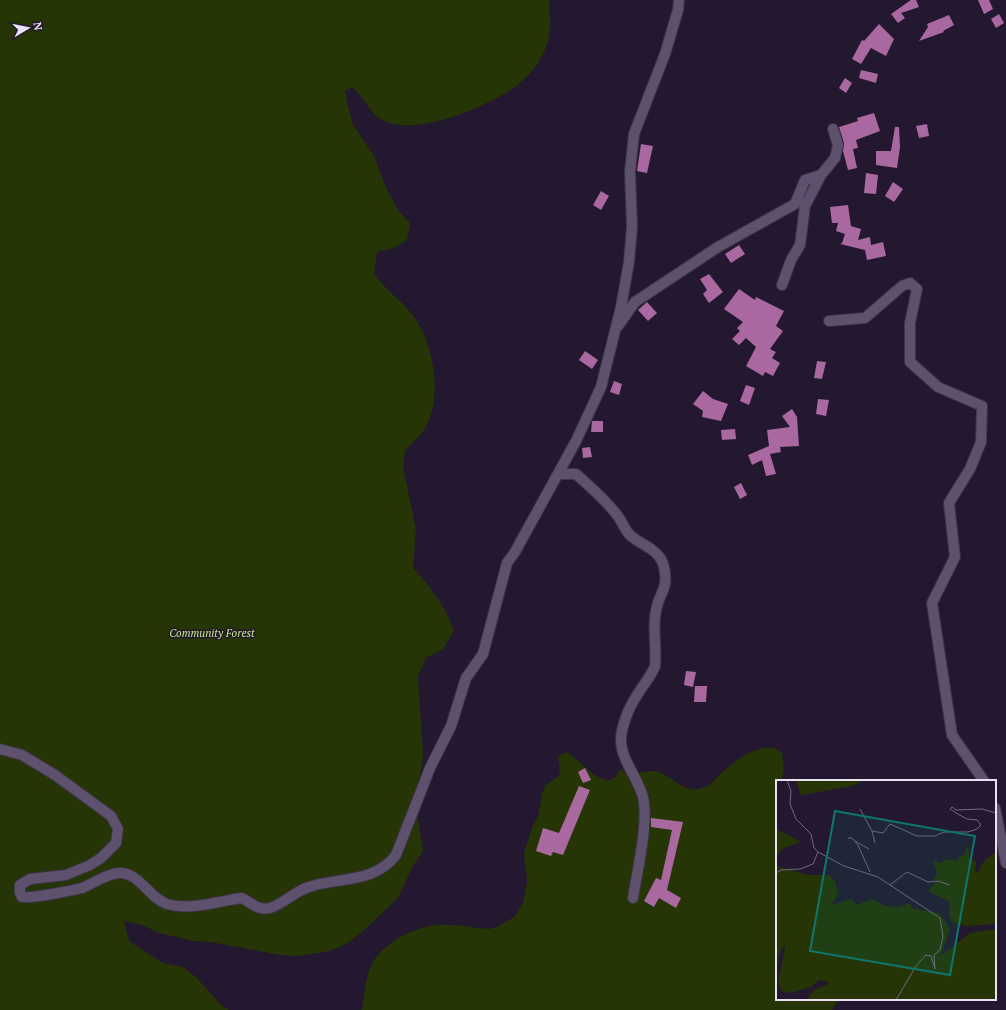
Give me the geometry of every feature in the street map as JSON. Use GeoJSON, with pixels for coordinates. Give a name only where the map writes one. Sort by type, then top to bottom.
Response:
{"type":"FeatureCollection","features":[{"type":"Feature","properties":{"kind":"street"},"geometry":{"type":"LineString","coordinates":[[0,749],[22,755],[55,775],[111,816],[118,829],[116,843],[101,858],[90,865],[66,875],[30,879],[20,885],[20,893],[22,896],[31,898],[82,888],[107,876],[120,873],[133,877],[165,903],[179,906],[194,906],[242,898],[254,906],[271,908],[304,889],[320,883],[338,882],[371,875],[388,865],[396,855],[430,768],[451,726],[466,678],[483,654],[507,563],[576,441],[601,387],[614,332],[629,255],[632,227],[630,171],[634,134],[665,54],[678,10],[679,0]]}},
{"type":"Feature","properties":{"kind":"street"},"geometry":{"type":"LineString","coordinates":[[782,285],[791,260],[800,245],[805,206],[821,175],[835,158],[838,146],[833,129]]}},
{"type":"Feature","properties":{"kind":"street"},"geometry":{"type":"LineString","coordinates":[[614,332],[635,302],[718,248],[794,204],[805,180],[821,175]]}},
{"type":"Feature","properties":{"kind":"street"},"geometry":{"type":"LineString","coordinates":[[828,321],[865,318],[902,286],[910,283],[917,289],[910,323],[910,362],[938,387],[982,406],[981,442],[970,469],[949,503],[955,557],[932,603],[952,735],[983,780]]}},
{"type":"Feature","properties":{"kind":"street"},"geometry":{"type":"LineString","coordinates":[[558,474],[576,474],[618,516],[624,529],[630,535],[654,550],[660,558],[665,572],[666,586],[656,611],[656,666],[652,674],[634,698],[621,740],[623,752],[642,796],[644,805],[642,831],[632,898]]}},
{"type":"Feature","properties":{"kind":"street"},"geometry":{"type":"LineString","coordinates":[[996,813],[1006,863]]}},
{"type":"Feature","properties":{"kind":"green space","name":"Community Forest"},"geometry":{"type":"Polygon","coordinates":[[[0,0],[549,0],[550,32],[547,45],[539,61],[526,78],[504,94],[488,102],[451,117],[431,122],[413,125],[396,125],[377,117],[352,87],[345,91],[352,123],[374,156],[387,190],[398,210],[410,223],[407,240],[394,248],[377,252],[374,273],[411,313],[419,324],[430,351],[435,381],[432,410],[426,427],[405,451],[403,467],[416,529],[413,568],[437,597],[451,622],[454,631],[443,649],[426,658],[418,676],[423,756],[420,776],[414,794],[423,851],[413,866],[398,898],[361,933],[348,943],[330,951],[297,956],[280,955],[211,942],[194,941],[159,933],[142,925],[124,921],[129,941],[163,963],[183,967],[197,978],[221,1005],[229,1010],[0,1010],[0,0]]]}},
{"type":"Feature","properties":{"kind":"green space"},"geometry":{"type":"Polygon","coordinates":[[[763,748],[775,748],[782,753],[784,771],[781,780],[776,780],[775,808],[776,1000],[838,1000],[832,1010],[362,1010],[370,968],[382,951],[399,938],[410,932],[430,926],[440,925],[489,929],[497,927],[514,917],[523,903],[527,881],[524,853],[533,825],[538,817],[545,786],[559,776],[560,768],[558,756],[564,753],[569,753],[594,775],[608,781],[616,777],[620,769],[627,774],[638,795],[651,799],[638,773],[654,771],[665,775],[687,788],[699,789],[709,785],[721,773],[741,758],[763,748]]]}},
{"type":"Feature","properties":{"kind":"building"},"geometry":{"type":"Polygon","coordinates":[[[911,0],[916,0],[919,7],[901,13],[905,18],[898,23],[891,14],[911,0]]]}},
{"type":"Feature","properties":{"kind":"building"},"geometry":{"type":"Polygon","coordinates":[[[978,0],[989,0],[993,9],[984,14],[978,0]]]}},
{"type":"Feature","properties":{"kind":"building"},"geometry":{"type":"Polygon","coordinates":[[[999,14],[1004,23],[996,28],[991,19],[999,14]]]}},
{"type":"Feature","properties":{"kind":"building"},"geometry":{"type":"Polygon","coordinates":[[[949,15],[954,25],[943,31],[944,32],[919,41],[928,27],[927,24],[949,15]]]}},
{"type":"Feature","properties":{"kind":"building"},"geometry":{"type":"Polygon","coordinates":[[[879,24],[894,39],[886,56],[871,48],[861,64],[852,59],[862,40],[864,41],[879,24]]]}},
{"type":"Feature","properties":{"kind":"building"},"geometry":{"type":"Polygon","coordinates":[[[861,70],[878,74],[876,83],[859,78],[861,70]]]}},
{"type":"Feature","properties":{"kind":"building"},"geometry":{"type":"Polygon","coordinates":[[[845,78],[852,83],[846,93],[839,88],[845,78]]]}},
{"type":"Feature","properties":{"kind":"building"},"geometry":{"type":"Polygon","coordinates":[[[874,113],[880,131],[856,140],[858,148],[853,149],[857,168],[848,170],[843,151],[844,143],[839,127],[858,121],[857,118],[874,113]]]}},
{"type":"Feature","properties":{"kind":"building"},"geometry":{"type":"Polygon","coordinates":[[[927,124],[929,136],[919,138],[916,126],[927,124]]]}},
{"type":"Feature","properties":{"kind":"building"},"geometry":{"type":"Polygon","coordinates":[[[895,127],[899,127],[900,147],[897,168],[876,165],[876,151],[891,151],[895,127]]]}},
{"type":"Feature","properties":{"kind":"building"},"geometry":{"type":"Polygon","coordinates":[[[641,144],[653,146],[647,173],[637,171],[641,144]]]}},
{"type":"Feature","properties":{"kind":"building"},"geometry":{"type":"Polygon","coordinates":[[[866,173],[878,175],[876,194],[864,193],[866,173]]]}},
{"type":"Feature","properties":{"kind":"building"},"geometry":{"type":"Polygon","coordinates":[[[893,182],[903,189],[894,202],[885,196],[893,182]]]}},
{"type":"Feature","properties":{"kind":"building"},"geometry":{"type":"Polygon","coordinates":[[[601,191],[609,196],[601,210],[593,205],[601,191]]]}},
{"type":"Feature","properties":{"kind":"building"},"geometry":{"type":"Polygon","coordinates":[[[848,205],[851,226],[861,229],[858,240],[870,237],[871,245],[883,242],[886,256],[867,260],[865,250],[840,244],[842,243],[845,234],[836,231],[838,223],[832,223],[830,207],[848,205]]]}},
{"type":"Feature","properties":{"kind":"building"},"geometry":{"type":"Polygon","coordinates":[[[739,245],[745,254],[731,263],[725,254],[739,245]]]}},
{"type":"Feature","properties":{"kind":"building"},"geometry":{"type":"Polygon","coordinates":[[[709,274],[723,292],[709,303],[703,294],[707,290],[700,279],[709,274]]]}},
{"type":"Feature","properties":{"kind":"building"},"geometry":{"type":"Polygon","coordinates":[[[739,289],[755,300],[756,297],[784,311],[776,326],[783,331],[770,349],[776,352],[772,358],[780,363],[773,376],[765,372],[763,376],[746,366],[756,347],[746,338],[739,345],[732,339],[740,331],[737,328],[743,322],[724,309],[739,289]]]}},
{"type":"Feature","properties":{"kind":"building"},"geometry":{"type":"Polygon","coordinates":[[[647,302],[657,313],[648,321],[638,310],[647,302]]]}},
{"type":"Feature","properties":{"kind":"building"},"geometry":{"type":"Polygon","coordinates":[[[585,351],[598,360],[592,369],[579,360],[585,351]]]}},
{"type":"Feature","properties":{"kind":"building"},"geometry":{"type":"Polygon","coordinates":[[[817,361],[826,362],[822,379],[814,378],[817,361]]]}},
{"type":"Feature","properties":{"kind":"building"},"geometry":{"type":"Polygon","coordinates":[[[614,381],[622,384],[619,395],[610,392],[614,381]]]}},
{"type":"Feature","properties":{"kind":"building"},"geometry":{"type":"Polygon","coordinates":[[[746,385],[755,388],[749,405],[740,401],[746,385]]]}},
{"type":"Feature","properties":{"kind":"building"},"geometry":{"type":"Polygon","coordinates":[[[703,391],[713,399],[728,404],[721,421],[702,417],[703,411],[693,404],[703,391]]]}},
{"type":"Feature","properties":{"kind":"building"},"geometry":{"type":"Polygon","coordinates":[[[818,399],[829,400],[826,416],[816,414],[818,399]]]}},
{"type":"Feature","properties":{"kind":"building"},"geometry":{"type":"Polygon","coordinates":[[[792,409],[797,417],[799,446],[780,447],[781,452],[770,454],[776,474],[766,476],[762,460],[752,465],[748,455],[769,446],[767,430],[790,427],[782,416],[792,409]]]}},
{"type":"Feature","properties":{"kind":"building"},"geometry":{"type":"Polygon","coordinates":[[[592,421],[603,421],[603,432],[591,432],[592,421]]]}},
{"type":"Feature","properties":{"kind":"building"},"geometry":{"type":"Polygon","coordinates":[[[735,429],[736,439],[722,440],[721,430],[735,429]]]}},
{"type":"Feature","properties":{"kind":"building"},"geometry":{"type":"Polygon","coordinates":[[[590,447],[592,457],[583,458],[582,448],[590,447]]]}},
{"type":"Feature","properties":{"kind":"building"},"geometry":{"type":"Polygon","coordinates":[[[741,483],[747,495],[740,499],[734,487],[741,483]]]}},
{"type":"Feature","properties":{"kind":"building"},"geometry":{"type":"Polygon","coordinates":[[[686,671],[696,672],[693,687],[684,685],[686,671]]]}},
{"type":"Feature","properties":{"kind":"building"},"geometry":{"type":"Polygon","coordinates":[[[695,686],[707,686],[706,702],[694,702],[695,686]]]}},
{"type":"Feature","properties":{"kind":"building"},"geometry":{"type":"Polygon","coordinates":[[[585,768],[591,780],[583,783],[578,772],[585,768]]]}},
{"type":"Feature","properties":{"kind":"building"},"geometry":{"type":"Polygon","coordinates":[[[579,786],[590,790],[563,855],[553,852],[551,856],[536,851],[543,828],[559,833],[579,786]]]}},
{"type":"Feature","properties":{"kind":"building"},"geometry":{"type":"Polygon","coordinates":[[[651,818],[683,822],[667,890],[681,898],[676,908],[659,898],[654,907],[644,901],[656,878],[661,880],[672,830],[651,827],[651,818]]]}}]}
